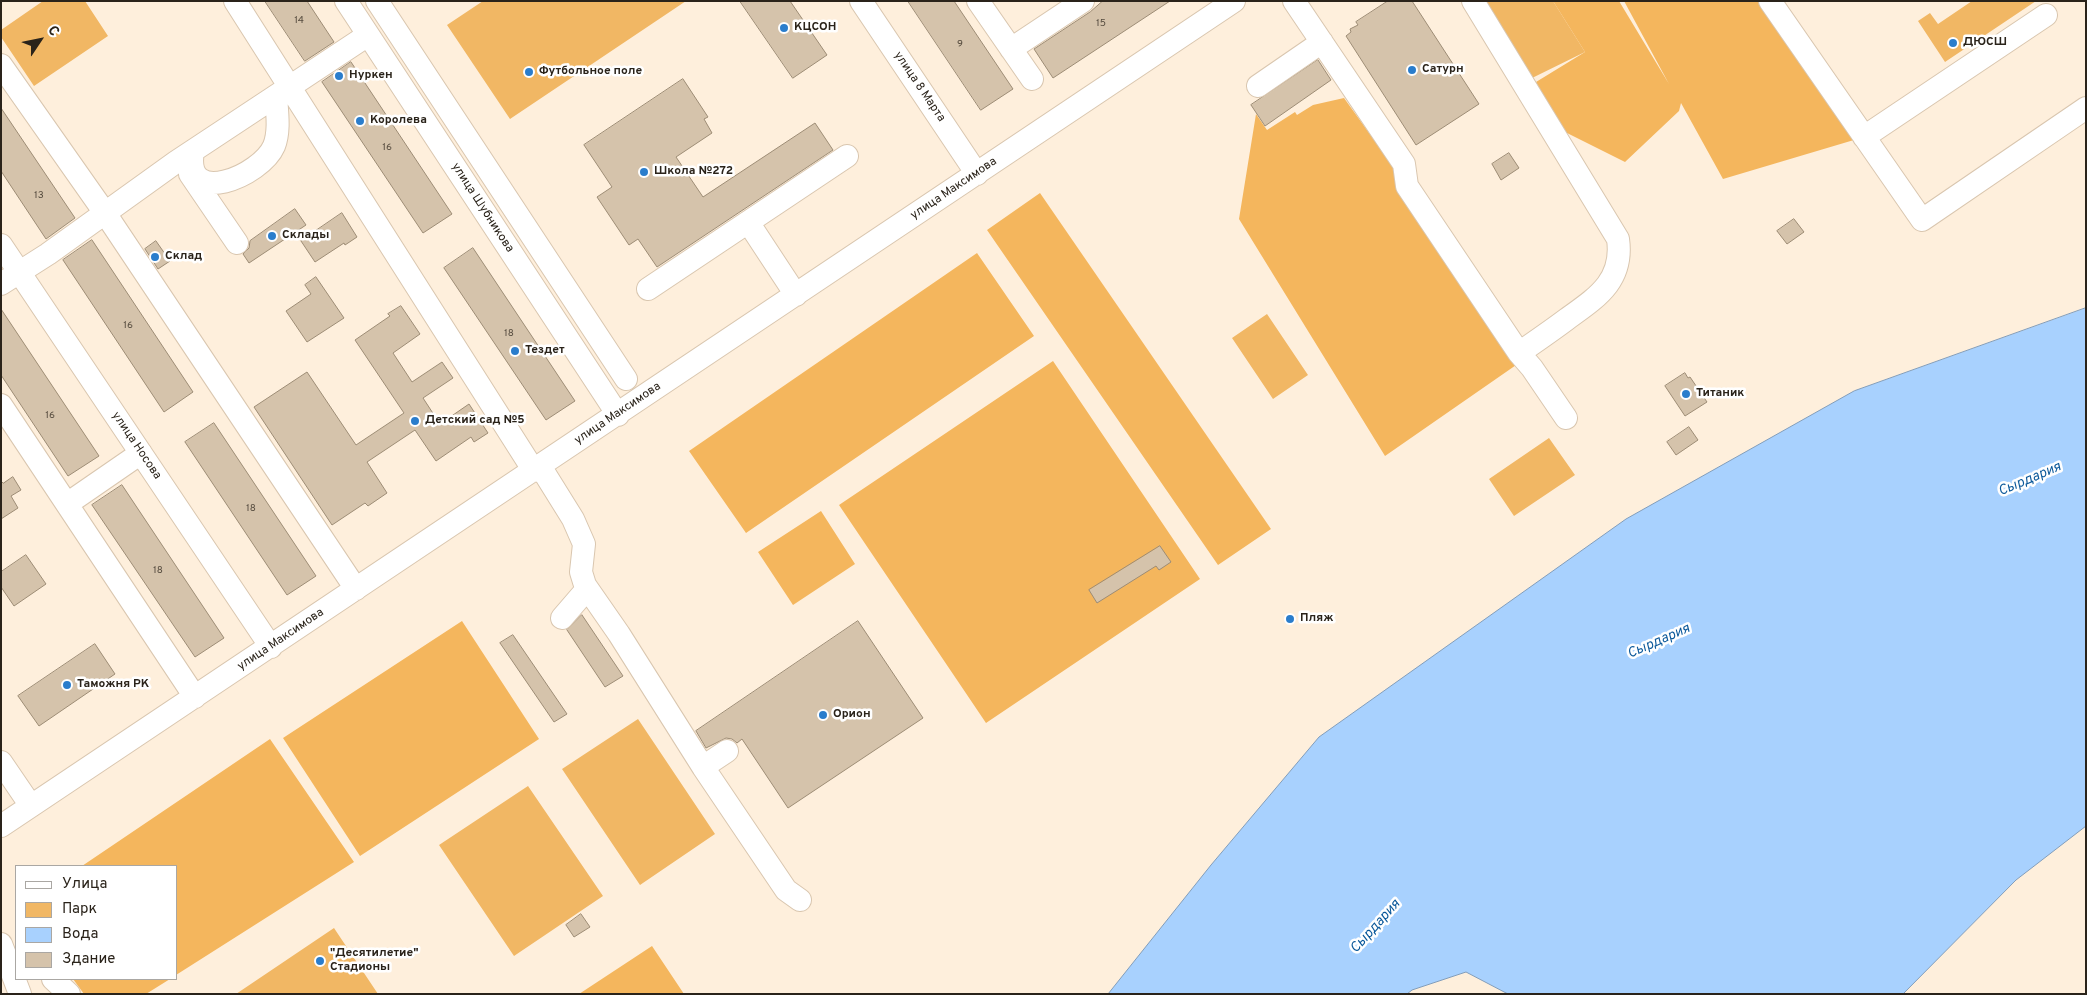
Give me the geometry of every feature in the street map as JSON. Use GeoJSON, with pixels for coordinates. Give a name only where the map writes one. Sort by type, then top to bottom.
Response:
{"type":"FeatureCollection","features":[{"type":"Feature","properties":{"kind":"street"},"geometry":{"type":"LineString","coordinates":[[235,1],[283,91],[537,469],[573,519],[584,544],[581,572],[587,589],[619,634],[786,890],[800,900]]}},
{"type":"Feature","properties":{"kind":"street"},"geometry":{"type":"LineString","coordinates":[[329,1],[362,39],[596,400]]}},
{"type":"Feature","properties":{"kind":"street","name":"улица Шубникова"},"geometry":{"type":"LineString","coordinates":[[346,1],[362,39],[618,415]]}},
{"type":"Feature","properties":{"kind":"street"},"geometry":{"type":"LineString","coordinates":[[377,1],[626,379]]}},
{"type":"Feature","properties":{"kind":"street","name":"улица 8 Марта"},"geometry":{"type":"LineString","coordinates":[[861,1],[977,174]]}},
{"type":"Feature","properties":{"kind":"street"},"geometry":{"type":"LineString","coordinates":[[978,1],[1032,79]]}},
{"type":"Feature","properties":{"kind":"street"},"geometry":{"type":"LineString","coordinates":[[1011,49],[1084,1]]}},
{"type":"Feature","properties":{"kind":"street","name":"улица Максимова"},"geometry":{"type":"LineString","coordinates":[[1,826],[618,415],[1234,1]]}},
{"type":"Feature","properties":{"kind":"street"},"geometry":{"type":"LineString","coordinates":[[1294,1],[1404,164],[1408,186],[1519,353],[1532,368],[1566,418]]}},
{"type":"Feature","properties":{"kind":"street"},"geometry":{"type":"LineString","coordinates":[[1473,1],[1618,239],[1619,250],[1616,270],[1602,293],[1519,353]]}},
{"type":"Feature","properties":{"kind":"street"},"geometry":{"type":"LineString","coordinates":[[1770,1],[1922,220],[2086,108]]}},
{"type":"Feature","properties":{"kind":"street"},"geometry":{"type":"LineString","coordinates":[[1864,137],[2046,15]]}},
{"type":"Feature","properties":{"kind":"street"},"geometry":{"type":"LineString","coordinates":[[11,279],[185,157],[362,39]]}},
{"type":"Feature","properties":{"kind":"street"},"geometry":{"type":"LineString","coordinates":[[1258,86],[1322,42]]}},
{"type":"Feature","properties":{"kind":"street"},"geometry":{"type":"LineString","coordinates":[[1,65],[105,213],[356,589]]}},
{"type":"Feature","properties":{"kind":"street"},"geometry":{"type":"LineString","coordinates":[[185,157],[191,161],[194,172],[202,180],[211,184],[232,180],[247,172],[269,155],[275,144],[283,91]]}},
{"type":"Feature","properties":{"kind":"street"},"geometry":{"type":"LineString","coordinates":[[648,289],[847,156]]}},
{"type":"Feature","properties":{"kind":"street"},"geometry":{"type":"LineString","coordinates":[[185,157],[185,167],[237,243]]}},
{"type":"Feature","properties":{"kind":"street"},"geometry":{"type":"LineString","coordinates":[[748,222],[796,295]]}},
{"type":"Feature","properties":{"kind":"street","name":"улица Носова"},"geometry":{"type":"LineString","coordinates":[[1,245],[11,279],[141,453],[270,647]]}},
{"type":"Feature","properties":{"kind":"street"},"geometry":{"type":"LineString","coordinates":[[1,405],[195,697]]}},
{"type":"Feature","properties":{"kind":"street"},"geometry":{"type":"LineString","coordinates":[[67,504],[141,453]]}},
{"type":"Feature","properties":{"kind":"street"},"geometry":{"type":"LineString","coordinates":[[562,618],[587,589]]}},
{"type":"Feature","properties":{"kind":"street"},"geometry":{"type":"LineString","coordinates":[[704,766],[727,751]]}},
{"type":"Feature","properties":{"kind":"street"},"geometry":{"type":"LineString","coordinates":[[1,762],[31,806]]}},
{"type":"Feature","properties":{"kind":"street"},"geometry":{"type":"LineString","coordinates":[[1,929],[15,942]]}},
{"type":"Feature","properties":{"kind":"street"},"geometry":{"type":"LineString","coordinates":[[1,944],[20,994]]}},
{"type":"Feature","properties":{"kind":"street"},"geometry":{"type":"LineString","coordinates":[[54,980],[69,994]]}},
{"type":"Feature","properties":{"kind":"green space"},"geometry":{"type":"Polygon","coordinates":[[[43,1],[85,1],[108,36],[34,86],[1,37],[1,30],[43,1]]]}},
{"type":"Feature","properties":{"kind":"green space","name":"Футбольное поле"},"geometry":{"type":"Polygon","coordinates":[[[483,1],[686,1],[510,119],[447,25],[483,1]]]}},
{"type":"Feature","properties":{"kind":"green space"},"geometry":{"type":"Polygon","coordinates":[[[1476,1],[1553,1],[1585,52],[1528,80],[1476,1]]]}},
{"type":"Feature","properties":{"kind":"green space","name":"ДЮСШ"},"geometry":{"type":"Polygon","coordinates":[[[1972,1],[2036,1],[1945,62],[1918,21],[1930,13],[1938,24],[1972,1]]]}},
{"type":"Feature","properties":{"kind":"green space"},"geometry":{"type":"Polygon","coordinates":[[[1267,314],[1308,375],[1273,399],[1232,338],[1267,314]]]}},
{"type":"Feature","properties":{"kind":"green space"},"geometry":{"type":"Polygon","coordinates":[[[1549,438],[1575,475],[1514,516],[1489,479],[1549,438]]]}},
{"type":"Feature","properties":{"kind":"green space"},"geometry":{"type":"Polygon","coordinates":[[[638,719],[715,834],[640,885],[562,769],[638,719]]]}},
{"type":"Feature","properties":{"kind":"green space"},"geometry":{"type":"Polygon","coordinates":[[[528,786],[603,896],[514,956],[439,845],[528,786]]]}},
{"type":"Feature","properties":{"kind":"green space","name":"\"Десятилетие\" Стадионы"},"geometry":{"type":"Polygon","coordinates":[[[334,928],[378,994],[236,994],[334,928]]]}},
{"type":"Feature","properties":{"kind":"shaded area"},"geometry":{"type":"Polygon","coordinates":[[[1553,1],[1619,1],[1669,84],[1624,1],[1770,1],[1864,137],[1723,179],[1681,103],[1679,111],[1625,162],[1563,131],[1536,82],[1585,52],[1553,1]]]}},
{"type":"Feature","properties":{"kind":"shaded area"},"geometry":{"type":"Polygon","coordinates":[[[1344,98],[1395,169],[1519,363],[1385,456],[1239,219],[1256,114],[1267,130],[1295,112],[1297,115],[1313,105],[1344,98]]]}},
{"type":"Feature","properties":{"kind":"shaded area"},"geometry":{"type":"Polygon","coordinates":[[[1040,193],[1271,529],[1218,565],[987,230],[1040,193]]]}},
{"type":"Feature","properties":{"kind":"shaded area"},"geometry":{"type":"Polygon","coordinates":[[[977,253],[1034,336],[746,533],[689,451],[977,253]]]}},
{"type":"Feature","properties":{"kind":"shaded area"},"geometry":{"type":"Polygon","coordinates":[[[1053,361],[1200,579],[986,723],[839,505],[1053,361]]]}},
{"type":"Feature","properties":{"kind":"shaded area"},"geometry":{"type":"Polygon","coordinates":[[[821,511],[855,564],[793,605],[758,552],[821,511]]]}},
{"type":"Feature","properties":{"kind":"shaded area"},"geometry":{"type":"Polygon","coordinates":[[[462,621],[539,739],[360,856],[283,738],[462,621]]]}},
{"type":"Feature","properties":{"kind":"shaded area"},"geometry":{"type":"Polygon","coordinates":[[[270,739],[354,862],[178,974],[178,865],[83,865],[270,739]]]}},
{"type":"Feature","properties":{"kind":"shaded area"},"geometry":{"type":"Polygon","coordinates":[[[652,946],[684,994],[579,994],[652,946]]]}},
{"type":"Feature","properties":{"kind":"shaded area"},"geometry":{"type":"Polygon","coordinates":[[[74,980],[168,980],[146,994],[84,994],[74,980]]]}},
{"type":"Feature","properties":{"kind":"water","name":"Сырдария"},"geometry":{"type":"Polygon","coordinates":[[[2086,308],[2086,826],[2016,880],[1903,994],[1508,994],[1466,972],[1412,990],[1407,994],[1108,994],[1211,865],[1319,737],[1626,519],[1854,391],[2086,308]]]}},
{"type":"Feature","properties":{"kind":"building"},"geometry":{"type":"Polygon","coordinates":[[[265,1],[307,1],[334,42],[305,61],[265,1]]]}},
{"type":"Feature","properties":{"kind":"building","name":"КЦСОН"},"geometry":{"type":"Polygon","coordinates":[[[740,1],[790,1],[827,55],[793,78],[740,1]]]}},
{"type":"Feature","properties":{"kind":"building"},"geometry":{"type":"Polygon","coordinates":[[[908,1],[954,1],[1013,89],[981,110],[908,1]]]}},
{"type":"Feature","properties":{"kind":"building"},"geometry":{"type":"Polygon","coordinates":[[[1103,1],[1170,1],[1053,78],[1034,49],[1090,12],[1103,1]]]}},
{"type":"Feature","properties":{"kind":"building","name":"Сатурн"},"geometry":{"type":"Polygon","coordinates":[[[1388,1],[1412,1],[1479,104],[1416,145],[1346,36],[1351,32],[1350,29],[1358,25],[1356,22],[1388,1]]]}},
{"type":"Feature","properties":{"kind":"building"},"geometry":{"type":"Polygon","coordinates":[[[1318,60],[1331,80],[1265,126],[1251,105],[1318,60]]]}},
{"type":"Feature","properties":{"kind":"building"},"geometry":{"type":"Polygon","coordinates":[[[351,62],[452,214],[423,233],[322,82],[351,62]]]}},
{"type":"Feature","properties":{"kind":"building","name":"Школа №272"},"geometry":{"type":"Polygon","coordinates":[[[683,79],[708,117],[704,119],[712,133],[676,157],[703,197],[815,123],[833,150],[657,267],[638,239],[629,245],[597,197],[612,187],[584,145],[683,79]]]}},
{"type":"Feature","properties":{"kind":"building"},"geometry":{"type":"Polygon","coordinates":[[[1,108],[75,218],[46,239],[1,171],[1,108]]]}},
{"type":"Feature","properties":{"kind":"building"},"geometry":{"type":"Polygon","coordinates":[[[1509,153],[1519,168],[1501,180],[1492,164],[1509,153]]]}},
{"type":"Feature","properties":{"kind":"building","name":"Склады"},"geometry":{"type":"Polygon","coordinates":[[[295,209],[306,225],[249,263],[243,254],[249,248],[250,241],[295,209]]]}},
{"type":"Feature","properties":{"kind":"building"},"geometry":{"type":"Polygon","coordinates":[[[342,213],[357,237],[315,262],[301,241],[342,213]]]}},
{"type":"Feature","properties":{"kind":"building"},"geometry":{"type":"Polygon","coordinates":[[[1794,219],[1804,232],[1787,244],[1777,231],[1794,219]]]}},
{"type":"Feature","properties":{"kind":"building"},"geometry":{"type":"Polygon","coordinates":[[[92,240],[193,392],[164,412],[63,260],[92,240]]]}},
{"type":"Feature","properties":{"kind":"building","name":"Склад"},"geometry":{"type":"Polygon","coordinates":[[[156,241],[170,261],[158,269],[145,249],[156,241]]]}},
{"type":"Feature","properties":{"kind":"building"},"geometry":{"type":"Polygon","coordinates":[[[473,248],[575,401],[546,420],[444,268],[473,248]]]}},
{"type":"Feature","properties":{"kind":"building"},"geometry":{"type":"Polygon","coordinates":[[[316,277],[344,318],[307,342],[286,311],[311,294],[305,285],[316,277]]]}},
{"type":"Feature","properties":{"kind":"building"},"geometry":{"type":"Polygon","coordinates":[[[401,306],[420,334],[393,353],[412,382],[442,362],[453,378],[423,398],[440,424],[469,404],[488,433],[474,442],[471,437],[436,461],[415,430],[367,462],[387,493],[368,506],[365,503],[332,525],[254,407],[307,372],[356,445],[404,413],[355,340],[390,316],[388,314],[401,306]]]}},
{"type":"Feature","properties":{"kind":"building"},"geometry":{"type":"Polygon","coordinates":[[[1,309],[99,456],[68,476],[1,375],[1,309]]]}},
{"type":"Feature","properties":{"kind":"building","name":"Титаник"},"geometry":{"type":"Polygon","coordinates":[[[1685,373],[1688,378],[1690,377],[1707,402],[1685,416],[1665,386],[1685,373]]]}},
{"type":"Feature","properties":{"kind":"building"},"geometry":{"type":"Polygon","coordinates":[[[214,423],[316,576],[287,595],[185,442],[214,423]]]}},
{"type":"Feature","properties":{"kind":"building"},"geometry":{"type":"Polygon","coordinates":[[[1689,427],[1698,440],[1676,455],[1667,442],[1689,427]]]}},
{"type":"Feature","properties":{"kind":"building"},"geometry":{"type":"Polygon","coordinates":[[[13,477],[21,490],[11,496],[18,508],[1,519],[1,481],[3,483],[13,477]]]}},
{"type":"Feature","properties":{"kind":"building"},"geometry":{"type":"Polygon","coordinates":[[[122,485],[224,638],[195,657],[92,505],[122,485]]]}},
{"type":"Feature","properties":{"kind":"building"},"geometry":{"type":"Polygon","coordinates":[[[1160,546],[1171,562],[1159,570],[1156,566],[1097,603],[1089,590],[1160,546]]]}},
{"type":"Feature","properties":{"kind":"building"},"geometry":{"type":"Polygon","coordinates":[[[26,555],[46,584],[14,606],[1,587],[1,572],[26,555]]]}},
{"type":"Feature","properties":{"kind":"building"},"geometry":{"type":"Polygon","coordinates":[[[582,615],[623,676],[605,687],[567,630],[582,615]]]}},
{"type":"Feature","properties":{"kind":"building","name":"Орион"},"geometry":{"type":"Polygon","coordinates":[[[858,621],[923,718],[788,808],[742,739],[737,743],[732,739],[726,738],[706,748],[696,731],[858,621]]]}},
{"type":"Feature","properties":{"kind":"building"},"geometry":{"type":"Polygon","coordinates":[[[513,635],[567,714],[554,722],[500,643],[513,635]]]}},
{"type":"Feature","properties":{"kind":"building","name":"Таможня РК"},"geometry":{"type":"Polygon","coordinates":[[[95,644],[115,674],[39,726],[18,696],[95,644]]]}},
{"type":"Feature","properties":{"kind":"building"},"geometry":{"type":"Polygon","coordinates":[[[581,914],[590,927],[574,937],[566,925],[581,914]]]}},
{"type":"Feature","properties":{"kind":"place","name":"КЦСОН"},"geometry":{"type":"Point","coordinates":[784,28]}},
{"type":"Feature","properties":{"kind":"place","name":"ДЮСШ"},"geometry":{"type":"Point","coordinates":[1953,43]}},
{"type":"Feature","properties":{"kind":"place","name":"Сатурн"},"geometry":{"type":"Point","coordinates":[1412,70]}},
{"type":"Feature","properties":{"kind":"place","name":"Футбольное поле"},"geometry":{"type":"Point","coordinates":[529,72]}},
{"type":"Feature","properties":{"kind":"place","name":"Нуркен"},"geometry":{"type":"Point","coordinates":[339,76]}},
{"type":"Feature","properties":{"kind":"place","name":"Королева"},"geometry":{"type":"Point","coordinates":[360,121]}},
{"type":"Feature","properties":{"kind":"place","name":"Школа №272"},"geometry":{"type":"Point","coordinates":[644,172]}},
{"type":"Feature","properties":{"kind":"place","name":"Склады"},"geometry":{"type":"Point","coordinates":[272,236]}},
{"type":"Feature","properties":{"kind":"place","name":"Склад"},"geometry":{"type":"Point","coordinates":[155,257]}},
{"type":"Feature","properties":{"kind":"place","name":"Тездет"},"geometry":{"type":"Point","coordinates":[515,351]}},
{"type":"Feature","properties":{"kind":"place","name":"Титаник"},"geometry":{"type":"Point","coordinates":[1686,394]}},
{"type":"Feature","properties":{"kind":"place","name":"Детский сад №5"},"geometry":{"type":"Point","coordinates":[415,421]}},
{"type":"Feature","properties":{"kind":"place","name":"Пляж"},"geometry":{"type":"Point","coordinates":[1290,619]}},
{"type":"Feature","properties":{"kind":"place","name":"Таможня РК"},"geometry":{"type":"Point","coordinates":[67,685]}},
{"type":"Feature","properties":{"kind":"place","name":"Орион"},"geometry":{"type":"Point","coordinates":[823,715]}},
{"type":"Feature","properties":{"kind":"place","name":"\"Десятилетие\" Стадионы"},"geometry":{"type":"Point","coordinates":[320,961]}}]}
